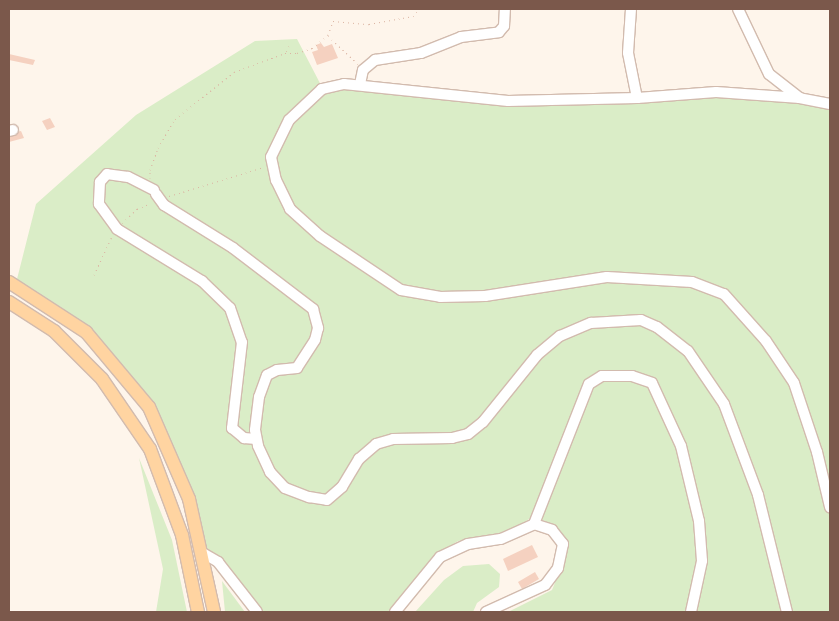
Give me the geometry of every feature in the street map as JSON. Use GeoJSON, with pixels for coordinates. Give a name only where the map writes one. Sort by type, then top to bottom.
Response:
{"type":"FeatureCollection","features":[{"type":"Feature","properties":{"kind":"main road"},"geometry":{"type":"LineString","coordinates":[[9,282],[86,332],[149,407],[188,498],[214,612]]}},
{"type":"Feature","properties":{"kind":"main road"},"geometry":{"type":"LineString","coordinates":[[9,302],[54,331],[102,379],[150,448],[182,535],[198,612]]}},
{"type":"Feature","properties":{"kind":"street"},"geometry":{"type":"LineString","coordinates":[[360,84],[363,70],[382,58],[421,53],[461,37],[498,32],[504,26],[505,9]]}},
{"type":"Feature","properties":{"kind":"street"},"geometry":{"type":"LineString","coordinates":[[631,9],[628,53],[637,98]]}},
{"type":"Feature","properties":{"kind":"street"},"geometry":{"type":"LineString","coordinates":[[738,9],[769,74],[800,98]]}},
{"type":"Feature","properties":{"kind":"street"},"geometry":{"type":"LineString","coordinates":[[830,104],[800,98],[716,92],[637,98],[508,101],[360,84],[322,89],[289,120],[271,156],[276,180],[290,209],[314,230],[401,290],[440,297],[484,296],[607,276],[692,282],[724,294],[766,341],[794,383],[817,452],[830,507]]}},
{"type":"Feature","properties":{"kind":"street"},"geometry":{"type":"LineString","coordinates":[[256,439],[244,438],[232,428],[242,342],[230,308],[202,281],[118,229],[99,204],[100,182],[107,174],[128,177],[157,194],[278,280],[315,313],[317,335],[300,365],[294,369],[272,372],[264,379],[256,418],[256,439],[264,462],[286,488],[309,498],[327,500],[342,487],[360,459],[376,444],[393,439],[452,438],[468,434],[483,422],[538,355],[565,333],[606,320],[648,322],[688,351],[724,404],[755,487],[787,612]]}},
{"type":"Feature","properties":{"kind":"street"},"geometry":{"type":"LineString","coordinates":[[534,524],[589,384],[602,376],[632,376],[652,383],[682,446],[699,520],[702,561],[691,612]]}},
{"type":"Feature","properties":{"kind":"street"},"geometry":{"type":"LineString","coordinates":[[395,612],[440,557],[468,544],[501,539],[534,524],[552,530],[563,544],[558,568],[545,585],[486,612]]}},
{"type":"Feature","properties":{"kind":"street"},"geometry":{"type":"LineString","coordinates":[[201,552],[218,562],[257,612]]}},
{"type":"Feature","properties":{"kind":"path"},"geometry":{"type":"LineString","coordinates":[[157,194],[150,170],[175,119],[234,72],[285,53],[298,53],[312,48],[328,35],[333,22],[369,24],[412,16],[420,9]]}},
{"type":"Feature","properties":{"kind":"path"},"geometry":{"type":"LineString","coordinates":[[328,35],[363,70]]}},
{"type":"Feature","properties":{"kind":"path"},"geometry":{"type":"LineString","coordinates":[[285,53],[290,46]]}},
{"type":"Feature","properties":{"kind":"path"},"geometry":{"type":"LineString","coordinates":[[94,275],[100,257],[118,229],[137,209],[157,194],[264,167]]}},
{"type":"Feature","properties":{"kind":"green space"},"geometry":{"type":"Polygon","coordinates":[[[297,39],[323,89],[344,84],[508,101],[716,92],[830,104],[830,612],[508,612],[552,590],[563,563],[567,542],[557,528],[534,515],[521,525],[491,536],[458,541],[438,554],[394,612],[257,612],[218,562],[201,552],[183,486],[149,407],[86,332],[15,287],[36,204],[136,115],[255,41],[297,39]]]}},
{"type":"Feature","properties":{"kind":"green space"},"geometry":{"type":"Polygon","coordinates":[[[139,458],[172,540],[187,612],[156,612],[163,569],[139,458]]]}},
{"type":"Feature","properties":{"kind":"green space"},"geometry":{"type":"Polygon","coordinates":[[[489,564],[500,574],[499,587],[477,603],[473,612],[415,612],[444,580],[463,566],[489,564]]]}},
{"type":"Feature","properties":{"kind":"green space"},"geometry":{"type":"Polygon","coordinates":[[[222,581],[245,612],[225,612],[222,581]]]}},
{"type":"Feature","properties":{"kind":"building"},"geometry":{"type":"Polygon","coordinates":[[[321,43],[324,47],[332,44],[338,58],[317,65],[312,52],[318,50],[316,45],[321,43]]]}},
{"type":"Feature","properties":{"kind":"building"},"geometry":{"type":"Polygon","coordinates":[[[9,54],[35,60],[33,65],[9,60],[9,54]]]}},
{"type":"Feature","properties":{"kind":"building"},"geometry":{"type":"Polygon","coordinates":[[[50,118],[55,127],[47,130],[42,121],[50,118]]]}},
{"type":"Feature","properties":{"kind":"building"},"geometry":{"type":"Polygon","coordinates":[[[21,131],[24,138],[9,142],[9,134],[21,131]]]}},
{"type":"Feature","properties":{"kind":"building"},"geometry":{"type":"Polygon","coordinates":[[[532,545],[538,557],[508,571],[503,559],[532,545]]]}},
{"type":"Feature","properties":{"kind":"building"},"geometry":{"type":"Polygon","coordinates":[[[535,572],[539,579],[522,589],[518,582],[535,572]]]}}]}
